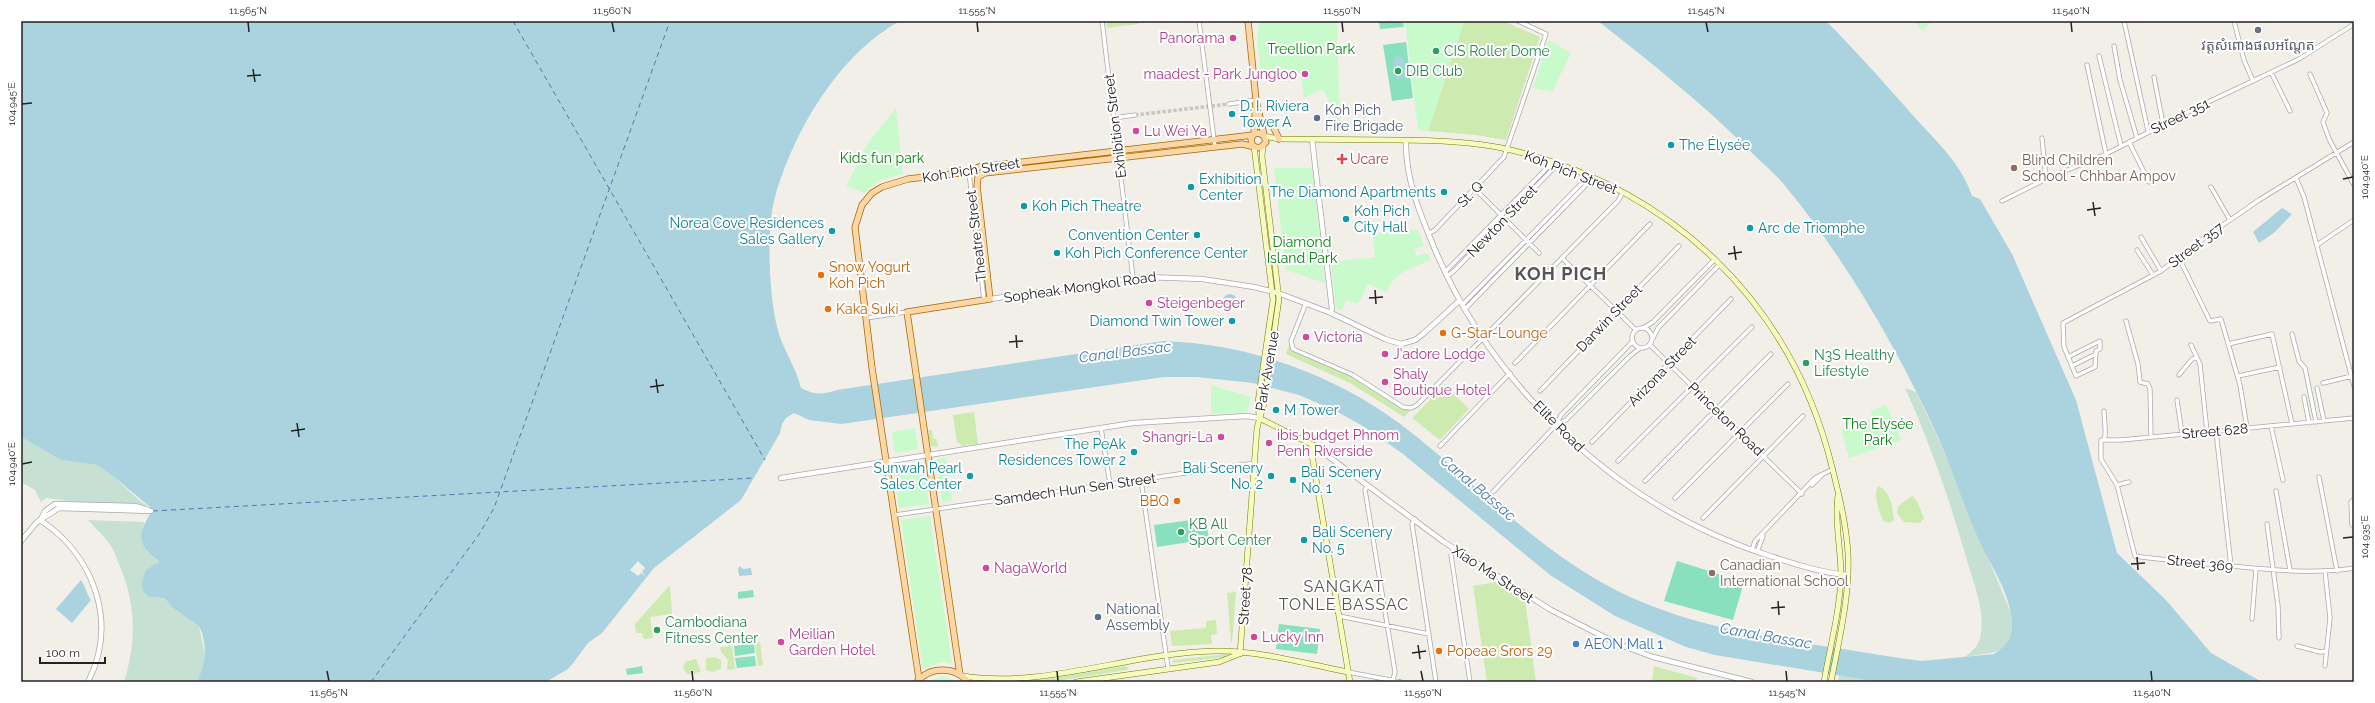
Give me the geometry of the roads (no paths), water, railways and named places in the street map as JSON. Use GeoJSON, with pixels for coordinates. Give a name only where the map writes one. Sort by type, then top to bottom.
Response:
{"type":"FeatureCollection","features":[{"type":"Feature","properties":{"kind":"main road"},"geometry":{"type":"LineString","coordinates":[[1248,21],[1256,100],[1264,135],[1264,145],[1258,148],[1253,145],[1256,100]]}},
{"type":"Feature","properties":{"kind":"main road"},"geometry":{"type":"LineString","coordinates":[[1260,120],[1273,126],[1279,139]]}},
{"type":"Feature","properties":{"kind":"main road"},"geometry":{"type":"LineString","coordinates":[[1254,135],[1259,133],[1264,135]]}},
{"type":"Feature","properties":{"kind":"main road","name":"Koh Pich Street"},"geometry":{"type":"LineString","coordinates":[[978,177],[985,173],[1118,158],[1214,144],[1254,135]]}},
{"type":"Feature","properties":{"kind":"main road","name":"Koh Pich Street"},"geometry":{"type":"LineString","coordinates":[[1264,135],[1279,139],[1406,140],[1468,143],[1507,150],[1552,162],[1589,176],[1623,192],[1672,223],[1715,259],[1758,308],[1788,354],[1813,403],[1833,469],[1838,494],[1843,505],[1846,524],[1848,575],[1840,635],[1831,682]]}},
{"type":"Feature","properties":{"kind":"main road","name":"Koh Pich Street"},"geometry":{"type":"LineString","coordinates":[[1264,145],[1279,139]]}},
{"type":"Feature","properties":{"kind":"main road","name":"Koh Pich Street"},"geometry":{"type":"LineString","coordinates":[[918,681],[895,515],[872,368],[855,234],[858,212],[867,197],[882,187],[898,181],[969,172],[979,167],[1118,151],[1214,144],[1253,145]]}},
{"type":"Feature","properties":{"kind":"main road","name":"Park Avenue"},"geometry":{"type":"LineString","coordinates":[[1253,145],[1272,291],[1269,346]]}},
{"type":"Feature","properties":{"kind":"main road","name":"Park Avenue"},"geometry":{"type":"LineString","coordinates":[[1259,418],[1278,294],[1262,156],[1264,145]]}},
{"type":"Feature","properties":{"kind":"main road","name":"Theatre Street"},"geometry":{"type":"LineString","coordinates":[[978,177],[977,186],[987,300]]}},
{"type":"Feature","properties":{"kind":"main road","name":"Sopheak Mongkol Road"},"geometry":{"type":"LineString","coordinates":[[907,312],[987,300]]}},
{"type":"Feature","properties":{"kind":"main road"},"geometry":{"type":"LineString","coordinates":[[907,312],[962,676],[968,682]]}},
{"type":"Feature","properties":{"kind":"main road","name":"Xiao Ma Street"},"geometry":{"type":"LineString","coordinates":[[1259,418],[1313,445]]}},
{"type":"Feature","properties":{"kind":"main road","name":"Street 78"},"geometry":{"type":"LineString","coordinates":[[1240,654],[1259,418]]}},
{"type":"Feature","properties":{"kind":"main road"},"geometry":{"type":"LineString","coordinates":[[1313,445],[1311,449],[1350,682]]}},
{"type":"Feature","properties":{"kind":"main road","name":"Koh Pich Street"},"geometry":{"type":"LineString","coordinates":[[1824,682],[1840,574],[1836,506],[1838,494]]}},
{"type":"Feature","properties":{"kind":"main road"},"geometry":{"type":"LineString","coordinates":[[918,681],[929,673],[938,670],[962,676],[1003,681],[1216,651],[1348,672]]}},
{"type":"Feature","properties":{"kind":"main road"},"geometry":{"type":"LineString","coordinates":[[1076,682],[1219,662],[1240,654]]}},
{"type":"Feature","properties":{"kind":"street","name":"Exhibition Street"},"geometry":{"type":"LineString","coordinates":[[1102,21],[1133,278]]}},
{"type":"Feature","properties":{"kind":"street"},"geometry":{"type":"LineString","coordinates":[[1199,21],[1214,144]]}},
{"type":"Feature","properties":{"kind":"street","name":"St. Q"},"geometry":{"type":"LineString","coordinates":[[1428,234],[1435,230],[1504,158],[1546,34],[1518,21]]}},
{"type":"Feature","properties":{"kind":"street"},"geometry":{"type":"LineString","coordinates":[[2124,21],[2148,132]]}},
{"type":"Feature","properties":{"kind":"street"},"geometry":{"type":"LineString","coordinates":[[2234,21],[2244,60],[2253,82]]}},
{"type":"Feature","properties":{"kind":"street","name":"Street 351"},"geometry":{"type":"LineString","coordinates":[[2002,201],[2046,179],[2106,154],[2163,124],[2299,59],[2354,24]]}},
{"type":"Feature","properties":{"kind":"street"},"geometry":{"type":"LineString","coordinates":[[2114,46],[2120,80],[2137,138]]}},
{"type":"Feature","properties":{"kind":"street"},"geometry":{"type":"LineString","coordinates":[[2099,56],[2121,146]]}},
{"type":"Feature","properties":{"kind":"street"},"geometry":{"type":"LineString","coordinates":[[2087,65],[2106,154]]}},
{"type":"Feature","properties":{"kind":"street"},"geometry":{"type":"LineString","coordinates":[[2271,72],[2290,111]]}},
{"type":"Feature","properties":{"kind":"street"},"geometry":{"type":"LineString","coordinates":[[2310,74],[2327,113],[2323,122],[2336,154],[2354,185]]}},
{"type":"Feature","properties":{"kind":"street"},"geometry":{"type":"LineString","coordinates":[[2154,77],[2163,124]]}},
{"type":"Feature","properties":{"kind":"street"},"geometry":{"type":"LineString","coordinates":[[1229,104],[1256,100]]}},
{"type":"Feature","properties":{"kind":"street"},"geometry":{"type":"LineString","coordinates":[[1114,118],[1135,115]]}},
{"type":"Feature","properties":{"kind":"street"},"geometry":{"type":"LineString","coordinates":[[2042,138],[2046,179]]}},
{"type":"Feature","properties":{"kind":"street"},"geometry":{"type":"LineString","coordinates":[[1312,139],[1332,309],[1331,312]]}},
{"type":"Feature","properties":{"kind":"street","name":"Elite Road"},"geometry":{"type":"LineString","coordinates":[[1406,140],[1408,172],[1428,234],[1445,274],[1462,305],[1484,338],[1510,373],[1556,425],[1598,464],[1648,500],[1713,534],[1755,551],[1848,575]]}},
{"type":"Feature","properties":{"kind":"street"},"geometry":{"type":"LineString","coordinates":[[2129,142],[2149,182]]}},
{"type":"Feature","properties":{"kind":"street","name":"Street 357"},"geometry":{"type":"LineString","coordinates":[[2068,357],[2064,347],[2063,323],[2162,271],[2230,220],[2354,142]]}},
{"type":"Feature","properties":{"kind":"street"},"geometry":{"type":"LineString","coordinates":[[1445,274],[1552,162]]}},
{"type":"Feature","properties":{"kind":"street","name":"Newton Street"},"geometry":{"type":"LineString","coordinates":[[1445,274],[1453,272],[1505,219],[1552,169],[1552,162]]}},
{"type":"Feature","properties":{"kind":"street"},"geometry":{"type":"LineString","coordinates":[[969,172],[978,177]]}},
{"type":"Feature","properties":{"kind":"street","name":"Theatre Street"},"geometry":{"type":"LineString","coordinates":[[969,172],[987,300]]}},
{"type":"Feature","properties":{"kind":"street"},"geometry":{"type":"LineString","coordinates":[[1462,305],[1589,176]]}},
{"type":"Feature","properties":{"kind":"street"},"geometry":{"type":"LineString","coordinates":[[1462,305],[1530,244],[1588,183],[1589,176]]}},
{"type":"Feature","properties":{"kind":"street"},"geometry":{"type":"LineString","coordinates":[[2296,178],[2304,197],[2318,245],[2354,386]]}},
{"type":"Feature","properties":{"kind":"street"},"geometry":{"type":"LineString","coordinates":[[2212,187],[2230,220]]}},
{"type":"Feature","properties":{"kind":"street"},"geometry":{"type":"LineString","coordinates":[[1475,189],[1539,253]]}},
{"type":"Feature","properties":{"kind":"street"},"geometry":{"type":"LineString","coordinates":[[1306,303],[1291,341],[1293,349],[1353,375],[1403,407],[1411,408],[1417,405],[1484,338],[1618,201],[1623,192]]}},
{"type":"Feature","properties":{"kind":"street"},"geometry":{"type":"LineString","coordinates":[[2318,245],[2354,220]]}},
{"type":"Feature","properties":{"kind":"street"},"geometry":{"type":"LineString","coordinates":[[1515,363],[1650,224]]}},
{"type":"Feature","properties":{"kind":"street"},"geometry":{"type":"LineString","coordinates":[[2141,236],[2162,271]]}},
{"type":"Feature","properties":{"kind":"street","name":"Darwin Street"},"geometry":{"type":"LineString","coordinates":[[1540,391],[1679,246]]}},
{"type":"Feature","properties":{"kind":"street"},"geometry":{"type":"LineString","coordinates":[[2138,250],[2153,276]]}},
{"type":"Feature","properties":{"kind":"street"},"geometry":{"type":"LineString","coordinates":[[1562,258],[1636,330]]}},
{"type":"Feature","properties":{"kind":"street"},"geometry":{"type":"LineString","coordinates":[[2179,258],[2210,321],[2220,320],[2238,376],[2247,428]]}},
{"type":"Feature","properties":{"kind":"street"},"geometry":{"type":"LineString","coordinates":[[1636,330],[1653,322],[1715,259]]}},
{"type":"Feature","properties":{"kind":"street"},"geometry":{"type":"LineString","coordinates":[[1556,425],[1566,420],[1640,348],[1650,345],[1658,328],[1720,264]]}},
{"type":"Feature","properties":{"kind":"street","name":"Sopheak Mongkol Road"},"geometry":{"type":"LineString","coordinates":[[987,300],[1133,278],[1153,276],[1189,278],[1272,291],[1331,312],[1385,339],[1401,344],[1419,337],[1462,305]]}},
{"type":"Feature","properties":{"kind":"street","name":"Arizona Street"},"geometry":{"type":"LineString","coordinates":[[1592,442],[1731,299]]}},
{"type":"Feature","properties":{"kind":"street"},"geometry":{"type":"LineString","coordinates":[[1674,300],[1680,306]]}},
{"type":"Feature","properties":{"kind":"street","name":"Sopheak Mongkol Road"},"geometry":{"type":"LineString","coordinates":[[866,318],[907,312]]}},
{"type":"Feature","properties":{"kind":"street"},"geometry":{"type":"LineString","coordinates":[[2126,321],[2138,364],[2140,382],[2148,384],[2150,388],[2151,437]]}},
{"type":"Feature","properties":{"kind":"street"},"geometry":{"type":"LineString","coordinates":[[1618,461],[1752,327]]}},
{"type":"Feature","properties":{"kind":"street"},"geometry":{"type":"LineString","coordinates":[[1643,328],[1650,332],[1652,338]]}},
{"type":"Feature","properties":{"kind":"street"},"geometry":{"type":"LineString","coordinates":[[1493,492],[1556,425],[1561,415],[1633,341],[1636,330]]}},
{"type":"Feature","properties":{"kind":"street"},"geometry":{"type":"LineString","coordinates":[[2228,344],[2272,334],[2292,424]]}},
{"type":"Feature","properties":{"kind":"street"},"geometry":{"type":"LineString","coordinates":[[2292,334],[2299,361],[2306,368],[2316,422]]}},
{"type":"Feature","properties":{"kind":"street"},"geometry":{"type":"LineString","coordinates":[[1633,341],[1640,348]]}},
{"type":"Feature","properties":{"kind":"street"},"geometry":{"type":"LineString","coordinates":[[2100,341],[2100,349],[2096,351],[2096,354],[2095,368],[2076,376],[2068,357],[2100,341]]}},
{"type":"Feature","properties":{"kind":"street","name":"Princeton Road"},"geometry":{"type":"LineString","coordinates":[[1650,345],[1802,494]]}},
{"type":"Feature","properties":{"kind":"street"},"geometry":{"type":"LineString","coordinates":[[2191,345],[2197,358],[2207,432]]}},
{"type":"Feature","properties":{"kind":"street"},"geometry":{"type":"LineString","coordinates":[[1645,481],[1771,354]]}},
{"type":"Feature","properties":{"kind":"street"},"geometry":{"type":"LineString","coordinates":[[2072,366],[2096,354]]}},
{"type":"Feature","properties":{"kind":"street"},"geometry":{"type":"LineString","coordinates":[[2179,375],[2192,359],[2197,358]]}},
{"type":"Feature","properties":{"kind":"street"},"geometry":{"type":"LineString","coordinates":[[2238,376],[2280,368]]}},
{"type":"Feature","properties":{"kind":"street"},"geometry":{"type":"LineString","coordinates":[[1440,446],[1510,373]]}},
{"type":"Feature","properties":{"kind":"street"},"geometry":{"type":"LineString","coordinates":[[2323,383],[2352,376]]}},
{"type":"Feature","properties":{"kind":"street"},"geometry":{"type":"LineString","coordinates":[[1595,381],[1600,386]]}},
{"type":"Feature","properties":{"kind":"street"},"geometry":{"type":"LineString","coordinates":[[1675,498],[1788,384]]}},
{"type":"Feature","properties":{"kind":"street"},"geometry":{"type":"LineString","coordinates":[[2317,388],[2324,422]]}},
{"type":"Feature","properties":{"kind":"street"},"geometry":{"type":"LineString","coordinates":[[2304,397],[2308,423]]}},
{"type":"Feature","properties":{"kind":"street"},"geometry":{"type":"LineString","coordinates":[[2177,400],[2182,434]]}},
{"type":"Feature","properties":{"kind":"street"},"geometry":{"type":"LineString","coordinates":[[2104,411],[2104,426],[2106,435],[2104,440]]}},
{"type":"Feature","properties":{"kind":"street"},"geometry":{"type":"LineString","coordinates":[[781,478],[1133,423],[1247,416],[1259,418]]}},
{"type":"Feature","properties":{"kind":"street"},"geometry":{"type":"LineString","coordinates":[[1703,518],[1803,416]]}},
{"type":"Feature","properties":{"kind":"street","name":"Street 628"},"geometry":{"type":"LineString","coordinates":[[2104,440],[2324,422],[2354,418]]}},
{"type":"Feature","properties":{"kind":"street"},"geometry":{"type":"LineString","coordinates":[[2271,426],[2283,480]]}},
{"type":"Feature","properties":{"kind":"street"},"geometry":{"type":"LineString","coordinates":[[1101,428],[1110,484]]}},
{"type":"Feature","properties":{"kind":"street"},"geometry":{"type":"LineString","coordinates":[[2216,431],[2231,566]]}},
{"type":"Feature","properties":{"kind":"street","name":"Street 369"},"geometry":{"type":"LineString","coordinates":[[2104,440],[2101,440],[2102,458],[2117,485],[2135,556],[2170,561],[2273,570],[2325,571],[2354,568]]}},
{"type":"Feature","properties":{"kind":"street","name":"Xiao Ma Street"},"geometry":{"type":"LineString","coordinates":[[1313,445],[1454,548],[1533,600],[1618,644],[1681,666],[1752,682]]}},
{"type":"Feature","properties":{"kind":"street","name":"Samdech Hun Sen Street"},"geometry":{"type":"LineString","coordinates":[[895,515],[1255,463]]}},
{"type":"Feature","properties":{"kind":"street"},"geometry":{"type":"LineString","coordinates":[[1755,551],[1755,541],[1763,535],[1808,488],[1815,478],[1825,471],[1833,469]]}},
{"type":"Feature","properties":{"kind":"street"},"geometry":{"type":"LineString","coordinates":[[2319,477],[2337,570]]}},
{"type":"Feature","properties":{"kind":"street"},"geometry":{"type":"LineString","coordinates":[[1141,480],[1168,668]]}},
{"type":"Feature","properties":{"kind":"street"},"geometry":{"type":"LineString","coordinates":[[2117,485],[2129,482]]}},
{"type":"Feature","properties":{"kind":"street"},"geometry":{"type":"LineString","coordinates":[[1368,485],[1365,490],[1394,672],[1393,680]]}},
{"type":"Feature","properties":{"kind":"street"},"geometry":{"type":"LineString","coordinates":[[2276,491],[2290,570]]}},
{"type":"Feature","properties":{"kind":"street"},"geometry":{"type":"LineString","coordinates":[[2352,525],[2351,502],[2354,499]]}},
{"type":"Feature","properties":{"kind":"street"},"geometry":{"type":"LineString","coordinates":[[21,541],[40,520],[45,512],[55,504],[135,506],[151,511],[59,508],[40,520]]}},
{"type":"Feature","properties":{"kind":"street"},"geometry":{"type":"LineString","coordinates":[[1415,519],[1412,524],[1436,682]]}},
{"type":"Feature","properties":{"kind":"street"},"geometry":{"type":"LineString","coordinates":[[40,520],[65,541],[76,553],[97,592],[102,616],[102,638],[97,660],[88,682]]}},
{"type":"Feature","properties":{"kind":"street"},"geometry":{"type":"LineString","coordinates":[[2267,524],[2278,606],[2279,638]]}},
{"type":"Feature","properties":{"kind":"street"},"geometry":{"type":"LineString","coordinates":[[1454,548],[1451,554],[1470,682]]}},
{"type":"Feature","properties":{"kind":"street"},"geometry":{"type":"LineString","coordinates":[[2252,619],[2256,569]]}},
{"type":"Feature","properties":{"kind":"street"},"geometry":{"type":"LineString","coordinates":[[2325,571],[2330,618],[2325,666]]}},
{"type":"Feature","properties":{"kind":"street"},"geometry":{"type":"LineString","coordinates":[[1339,616],[1429,634]]}},
{"type":"Feature","properties":{"kind":"street"},"geometry":{"type":"LineString","coordinates":[[2297,646],[2320,652],[2326,651]]}},
{"type":"Feature","properties":{"kind":"street"},"geometry":{"type":"LineString","coordinates":[[1348,672],[1401,682]]}},
{"type":"Feature","properties":{"kind":"water","name":"Canal Bassac"},"geometry":{"type":"Polygon","coordinates":[[[21,21],[900,21],[878,36],[857,54],[838,74],[821,97],[794,146],[783,172],[775,197],[770,226],[770,280],[774,313],[779,335],[799,380],[801,388],[815,393],[827,393],[837,390],[1163,341],[1231,349],[1265,357],[1298,368],[1329,381],[1360,398],[1389,416],[1417,437],[1552,550],[1601,582],[1635,599],[1671,613],[1746,633],[1899,658],[1922,661],[1994,654],[2007,642],[2012,631],[2011,614],[2000,580],[1978,538],[1939,439],[1907,373],[1871,308],[1831,246],[1775,174],[1697,101],[1598,21],[1826,21],[1850,45],[1949,155],[1962,174],[1972,196],[1980,199],[2012,254],[2076,400],[2117,553],[2166,600],[2211,653],[2262,682],[1879,682],[1715,655],[1686,647],[1615,616],[1550,575],[1403,454],[1366,428],[1336,411],[1299,395],[1253,383],[1197,377],[1164,377],[842,424],[809,420],[794,413],[786,418],[782,424],[780,433],[741,500],[654,568],[602,633],[588,643],[568,669],[546,682],[197,682],[205,654],[204,640],[199,626],[172,607],[165,598],[149,597],[143,591],[142,582],[146,570],[159,562],[144,547],[141,537],[151,512],[150,507],[113,476],[97,465],[61,460],[21,437],[21,21]]]}},
{"type":"Feature","properties":{"kind":"water"},"geometry":{"type":"Polygon","coordinates":[[[1400,55],[1405,62],[1404,69],[1407,73],[1401,79],[1397,80],[1393,68],[1394,58],[1400,55]]]}},
{"type":"Feature","properties":{"kind":"water"},"geometry":{"type":"Polygon","coordinates":[[[2282,208],[2292,214],[2275,232],[2259,243],[2253,232],[2282,208]]]}},
{"type":"Feature","properties":{"kind":"water"},"geometry":{"type":"Polygon","coordinates":[[[1230,294],[1235,296],[1237,301],[1235,306],[1230,308],[1225,306],[1223,301],[1225,296],[1230,294]]]}},
{"type":"Feature","properties":{"kind":"water"},"geometry":{"type":"Polygon","coordinates":[[[740,566],[743,569],[751,568],[752,575],[739,576],[738,569],[740,566]]]}},
{"type":"Feature","properties":{"kind":"water"},"geometry":{"type":"Polygon","coordinates":[[[81,580],[91,600],[72,623],[56,609],[81,580]]]}},
{"type":"Feature","properties":{"kind":"tunnel"},"geometry":{"type":"LineString","coordinates":[[1135,115],[1229,104]]}},
{"type":"Feature","properties":{"kind":"place","name":"វត្តសំពោងផលអណ្តែត"},"geometry":{"type":"Point","coordinates":[2258,30]}},
{"type":"Feature","properties":{"kind":"place","name":"Panorama"},"geometry":{"type":"Point","coordinates":[1233,38]}},
{"type":"Feature","properties":{"kind":"place","name":"CIS Roller Dome"},"geometry":{"type":"Point","coordinates":[1436,51]}},
{"type":"Feature","properties":{"kind":"place","name":"DIB Club"},"geometry":{"type":"Point","coordinates":[1398,71]}},
{"type":"Feature","properties":{"kind":"place","name":"maadest - Park Jungloo"},"geometry":{"type":"Point","coordinates":[1305,74]}},
{"type":"Feature","properties":{"kind":"place","name":"D. I. Riviera Tower A"},"geometry":{"type":"Point","coordinates":[1232,114]}},
{"type":"Feature","properties":{"kind":"place","name":"Koh Pich Fire Brigade"},"geometry":{"type":"Point","coordinates":[1317,118]}},
{"type":"Feature","properties":{"kind":"place","name":"Lu Wei Ya"},"geometry":{"type":"Point","coordinates":[1136,131]}},
{"type":"Feature","properties":{"kind":"place","name":"The Élysée"},"geometry":{"type":"Point","coordinates":[1671,145]}},
{"type":"Feature","properties":{"kind":"place","name":"Ucare"},"geometry":{"type":"Point","coordinates":[1342,159]}},
{"type":"Feature","properties":{"kind":"place","name":"Blind Children School - Chhbar Ampov"},"geometry":{"type":"Point","coordinates":[2014,168]}},
{"type":"Feature","properties":{"kind":"place","name":"Exhibition Center"},"geometry":{"type":"Point","coordinates":[1191,187]}},
{"type":"Feature","properties":{"kind":"place","name":"The Diamond Apartments"},"geometry":{"type":"Point","coordinates":[1444,192]}},
{"type":"Feature","properties":{"kind":"place","name":"Koh Pich Theatre"},"geometry":{"type":"Point","coordinates":[1024,206]}},
{"type":"Feature","properties":{"kind":"place","name":"Koh Pich City Hall"},"geometry":{"type":"Point","coordinates":[1346,219]}},
{"type":"Feature","properties":{"kind":"place","name":"Arc de Triomphe"},"geometry":{"type":"Point","coordinates":[1750,228]}},
{"type":"Feature","properties":{"kind":"place","name":"Norea Cove Residences Sales Gallery"},"geometry":{"type":"Point","coordinates":[832,231]}},
{"type":"Feature","properties":{"kind":"place","name":"Convention Center"},"geometry":{"type":"Point","coordinates":[1197,235]}},
{"type":"Feature","properties":{"kind":"place","name":"Koh Pich Conference Center"},"geometry":{"type":"Point","coordinates":[1057,253]}},
{"type":"Feature","properties":{"kind":"place","name":"Snow Yogurt Koh Pich"},"geometry":{"type":"Point","coordinates":[821,275]}},
{"type":"Feature","properties":{"kind":"place","name":"Steigenbeger"},"geometry":{"type":"Point","coordinates":[1149,303]}},
{"type":"Feature","properties":{"kind":"place","name":"Kaka Suki"},"geometry":{"type":"Point","coordinates":[828,309]}},
{"type":"Feature","properties":{"kind":"place","name":"Diamond Twin Tower"},"geometry":{"type":"Point","coordinates":[1232,321]}},
{"type":"Feature","properties":{"kind":"place","name":"G-Star-Lounge"},"geometry":{"type":"Point","coordinates":[1443,333]}},
{"type":"Feature","properties":{"kind":"place","name":"Victoria"},"geometry":{"type":"Point","coordinates":[1306,337]}},
{"type":"Feature","properties":{"kind":"place","name":"J'adore Lodge"},"geometry":{"type":"Point","coordinates":[1385,354]}},
{"type":"Feature","properties":{"kind":"place","name":"N3S Healthy Lifestyle"},"geometry":{"type":"Point","coordinates":[1806,363]}},
{"type":"Feature","properties":{"kind":"place","name":"Shaly Boutique Hotel"},"geometry":{"type":"Point","coordinates":[1385,382]}},
{"type":"Feature","properties":{"kind":"place","name":"M Tower"},"geometry":{"type":"Point","coordinates":[1276,410]}},
{"type":"Feature","properties":{"kind":"place","name":"Shangri-La"},"geometry":{"type":"Point","coordinates":[1221,437]}},
{"type":"Feature","properties":{"kind":"place","name":"ibis budget Phnom Penh Riverside"},"geometry":{"type":"Point","coordinates":[1269,443]}},
{"type":"Feature","properties":{"kind":"place","name":"The PeAk Residences Tower 2"},"geometry":{"type":"Point","coordinates":[1134,452]}},
{"type":"Feature","properties":{"kind":"place","name":"Sunwah Pearl Sales Center"},"geometry":{"type":"Point","coordinates":[970,476]}},
{"type":"Feature","properties":{"kind":"place","name":"Bali Scenery No. 2"},"geometry":{"type":"Point","coordinates":[1271,476]}},
{"type":"Feature","properties":{"kind":"place","name":"Bali Scenery No. 1"},"geometry":{"type":"Point","coordinates":[1293,480]}},
{"type":"Feature","properties":{"kind":"place","name":"BBQ"},"geometry":{"type":"Point","coordinates":[1177,501]}},
{"type":"Feature","properties":{"kind":"place","name":"KB All Sport Center"},"geometry":{"type":"Point","coordinates":[1181,532]}},
{"type":"Feature","properties":{"kind":"place","name":"Bali Scenery No. 5"},"geometry":{"type":"Point","coordinates":[1304,540]}},
{"type":"Feature","properties":{"kind":"place","name":"NagaWorld"},"geometry":{"type":"Point","coordinates":[986,568]}},
{"type":"Feature","properties":{"kind":"place","name":"Canadian International School"},"geometry":{"type":"Point","coordinates":[1712,573]}},
{"type":"Feature","properties":{"kind":"place","name":"National Assembly"},"geometry":{"type":"Point","coordinates":[1098,617]}},
{"type":"Feature","properties":{"kind":"place","name":"Cambodiana Fitness Center"},"geometry":{"type":"Point","coordinates":[657,630]}},
{"type":"Feature","properties":{"kind":"place","name":"Lucky Inn"},"geometry":{"type":"Point","coordinates":[1254,637]}},
{"type":"Feature","properties":{"kind":"place","name":"Meilian Garden Hotel"},"geometry":{"type":"Point","coordinates":[781,642]}},
{"type":"Feature","properties":{"kind":"place","name":"AEON Mall 1"},"geometry":{"type":"Point","coordinates":[1576,644]}},
{"type":"Feature","properties":{"kind":"place","name":"Popeae Srors 29"},"geometry":{"type":"Point","coordinates":[1439,651]}},
{"type":"Feature","properties":{"kind":"district","name":"KOH PICH"},"geometry":{"type":"Point","coordinates":[1561,273]}},
{"type":"Feature","properties":{"kind":"district","name":"SANGKAT TONLE BASSAC"},"geometry":{"type":"Point","coordinates":[1344,595]}},
{"type":"Feature","properties":{"kind":"park label","name":"Treellion Park"},"geometry":{"type":"Point","coordinates":[1311,49]}},
{"type":"Feature","properties":{"kind":"park label","name":"Kids fun park"},"geometry":{"type":"Point","coordinates":[882,158]}},
{"type":"Feature","properties":{"kind":"park label","name":"Diamond Island Park"},"geometry":{"type":"Point","coordinates":[1302,250]}},
{"type":"Feature","properties":{"kind":"park label","name":"The Elysée Park"},"geometry":{"type":"Point","coordinates":[1878,432]}}]}
